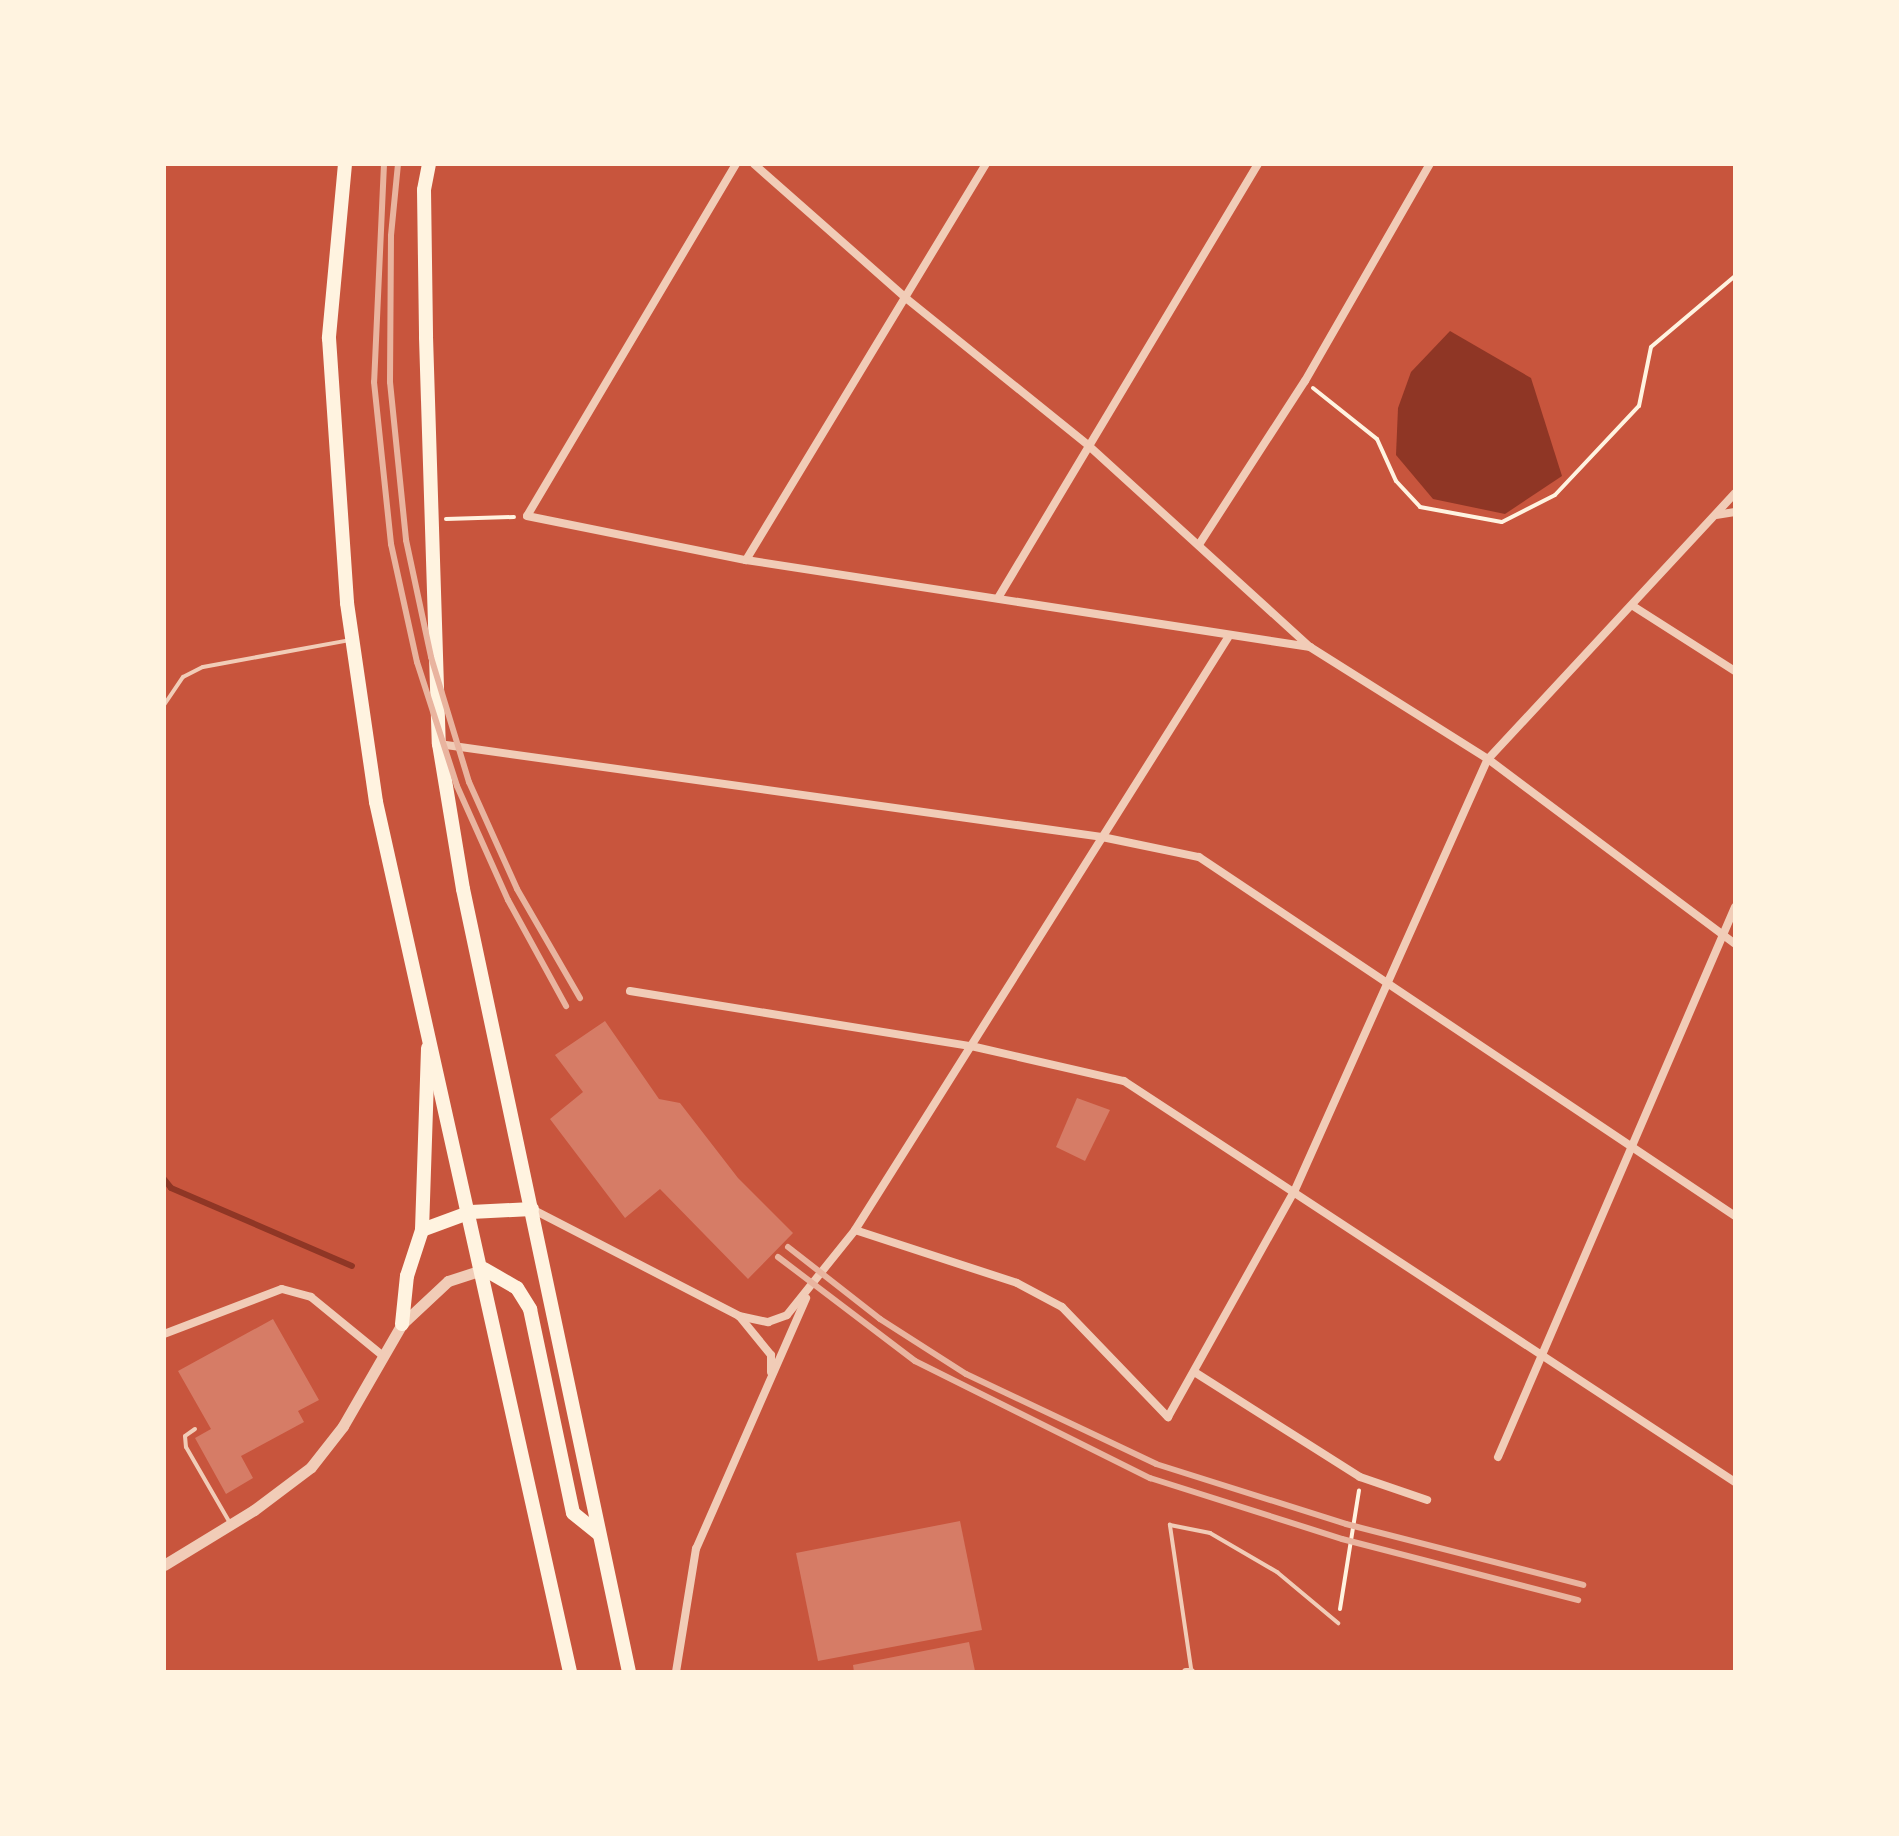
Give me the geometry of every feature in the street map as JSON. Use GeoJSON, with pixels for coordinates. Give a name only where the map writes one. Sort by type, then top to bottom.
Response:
{"type":"FeatureCollection","features":[{"type":"Feature","properties":{"kind":"highway"},"geometry":{"type":"LineString","coordinates":[[345,164],[329,338],[353,640],[376,802],[484,1269],[570,1672]]}},
{"type":"Feature","properties":{"kind":"highway"},"geometry":{"type":"LineString","coordinates":[[429,164],[424,190],[439,744],[463,889],[629,1672]]}},
{"type":"Feature","properties":{"kind":"highway"},"geometry":{"type":"LineString","coordinates":[[402,1324],[407,1276],[422,1230],[429,1027]]}},
{"type":"Feature","properties":{"kind":"highway"},"geometry":{"type":"LineString","coordinates":[[422,1230],[471,1212],[532,1209]]}},
{"type":"Feature","properties":{"kind":"highway"},"geometry":{"type":"LineString","coordinates":[[484,1269],[517,1288],[530,1309],[573,1513],[598,1533]]}},
{"type":"Feature","properties":{"kind":"street"},"geometry":{"type":"LineString","coordinates":[[736,164],[527,516],[746,560],[1310,647]]}},
{"type":"Feature","properties":{"kind":"street"},"geometry":{"type":"LineString","coordinates":[[754,164],[907,299],[1089,446],[1200,543],[1310,647],[1488,759],[1735,944]]}},
{"type":"Feature","properties":{"kind":"street"},"geometry":{"type":"LineString","coordinates":[[746,560],[907,299],[986,164]]}},
{"type":"Feature","properties":{"kind":"street"},"geometry":{"type":"LineString","coordinates":[[998,598],[1258,164]]}},
{"type":"Feature","properties":{"kind":"street"},"geometry":{"type":"LineString","coordinates":[[1200,543],[1305,381],[1430,164]]}},
{"type":"Feature","properties":{"kind":"street"},"geometry":{"type":"LineString","coordinates":[[855,1230],[1017,1283],[1062,1307],[1168,1417],[1196,1373],[1294,1192],[1488,759],[1735,493]]}},
{"type":"Feature","properties":{"kind":"street"},"geometry":{"type":"LineString","coordinates":[[1715,515],[1735,512]]}},
{"type":"Feature","properties":{"kind":"street"},"geometry":{"type":"LineString","coordinates":[[1633,606],[1735,671]]}},
{"type":"Feature","properties":{"kind":"street"},"geometry":{"type":"LineString","coordinates":[[532,1209],[739,1316],[768,1322],[787,1315],[808,1294],[855,1230],[1229,636]]}},
{"type":"Feature","properties":{"kind":"street"},"geometry":{"type":"LineString","coordinates":[[439,744],[1102,837],[1199,857],[1387,986],[1735,1216]]}},
{"type":"Feature","properties":{"kind":"street"},"geometry":{"type":"LineString","coordinates":[[1498,1457],[1634,1151],[1735,907]]}},
{"type":"Feature","properties":{"kind":"street"},"geometry":{"type":"LineString","coordinates":[[630,991],[971,1046],[1124,1081],[1544,1353],[1735,1482]]}},
{"type":"Feature","properties":{"kind":"street"},"geometry":{"type":"LineString","coordinates":[[166,1562],[231,1524],[311,1467],[343,1426],[402,1324],[448,1281],[484,1269]]}},
{"type":"Feature","properties":{"kind":"street"},"geometry":{"type":"LineString","coordinates":[[164,1334],[282,1289],[311,1297],[383,1356]]}},
{"type":"Feature","properties":{"kind":"street"},"geometry":{"type":"LineString","coordinates":[[676,1672],[696,1549],[808,1294]]}},
{"type":"Feature","properties":{"kind":"street"},"geometry":{"type":"LineString","coordinates":[[739,1316],[771,1355],[771,1377]]}},
{"type":"Feature","properties":{"kind":"street"},"geometry":{"type":"LineString","coordinates":[[1196,1373],[1360,1477],[1427,1500]]}},
{"type":"Feature","properties":{"kind":"lane"},"geometry":{"type":"LineString","coordinates":[[164,705],[183,677],[203,667],[353,640]]}},
{"type":"Feature","properties":{"kind":"lane"},"geometry":{"type":"LineString","coordinates":[[195,1429],[185,1436],[186,1447],[216,1507],[231,1524]]}},
{"type":"Feature","properties":{"kind":"lane"},"geometry":{"type":"LineString","coordinates":[[1189,1671],[1170,1525],[1210,1533],[1277,1572],[1338,1623]]}},
{"type":"Feature","properties":{"kind":"path"},"geometry":{"type":"LineString","coordinates":[[1305,381],[1377,439],[1396,481],[1420,507],[1502,522],[1555,495],[1639,406],[1651,347],[1735,276]]}},
{"type":"Feature","properties":{"kind":"path"},"geometry":{"type":"LineString","coordinates":[[432,520],[527,516]]}},
{"type":"Feature","properties":{"kind":"path"},"geometry":{"type":"LineString","coordinates":[[1338,1623],[1360,1477]]}},
{"type":"Feature","properties":{"kind":"shaded area"},"geometry":{"type":"Polygon","coordinates":[[[1450,331],[1531,378],[1562,476],[1505,514],[1433,499],[1396,455],[1398,408],[1411,372],[1450,331]]]}},
{"type":"Feature","properties":{"kind":"building"},"geometry":{"type":"Polygon","coordinates":[[[605,1021],[659,1099],[680,1103],[738,1178],[793,1233],[748,1279],[660,1189],[625,1218],[550,1119],[583,1092],[555,1055],[605,1021]]]}},
{"type":"Feature","properties":{"kind":"building"},"geometry":{"type":"Polygon","coordinates":[[[1077,1098],[1110,1110],[1085,1161],[1056,1147],[1077,1098]]]}},
{"type":"Feature","properties":{"kind":"building"},"geometry":{"type":"Polygon","coordinates":[[[273,1319],[319,1400],[298,1411],[304,1422],[241,1456],[253,1478],[226,1494],[195,1438],[211,1429],[178,1371],[273,1319]]]}},
{"type":"Feature","properties":{"kind":"building"},"geometry":{"type":"Polygon","coordinates":[[[960,1521],[982,1630],[818,1661],[796,1553],[960,1521]]]}},
{"type":"Feature","properties":{"kind":"building"},"geometry":{"type":"Polygon","coordinates":[[[969,1642],[975,1671],[854,1672],[853,1665],[969,1642]]]}},
{"type":"Feature","properties":{"kind":"waterway"},"geometry":{"type":"LineString","coordinates":[[164,1179],[171,1188],[352,1266]]}},
{"type":"Feature","properties":{"kind":"railway"},"geometry":{"type":"LineString","coordinates":[[384,164],[374,382],[391,544],[417,662],[457,786],[508,900],[566,1006]]}},
{"type":"Feature","properties":{"kind":"railway"},"geometry":{"type":"LineString","coordinates":[[398,164],[391,236],[390,382],[406,540],[431,657],[469,782],[517,889],[580,998]]}},
{"type":"Feature","properties":{"kind":"railway"},"geometry":{"type":"LineString","coordinates":[[788,1247],[880,1319],[966,1374],[1156,1464],[1346,1524],[1583,1585]]}},
{"type":"Feature","properties":{"kind":"railway"},"geometry":{"type":"LineString","coordinates":[[778,1257],[915,1361],[1150,1478],[1342,1539],[1578,1600]]}}]}
